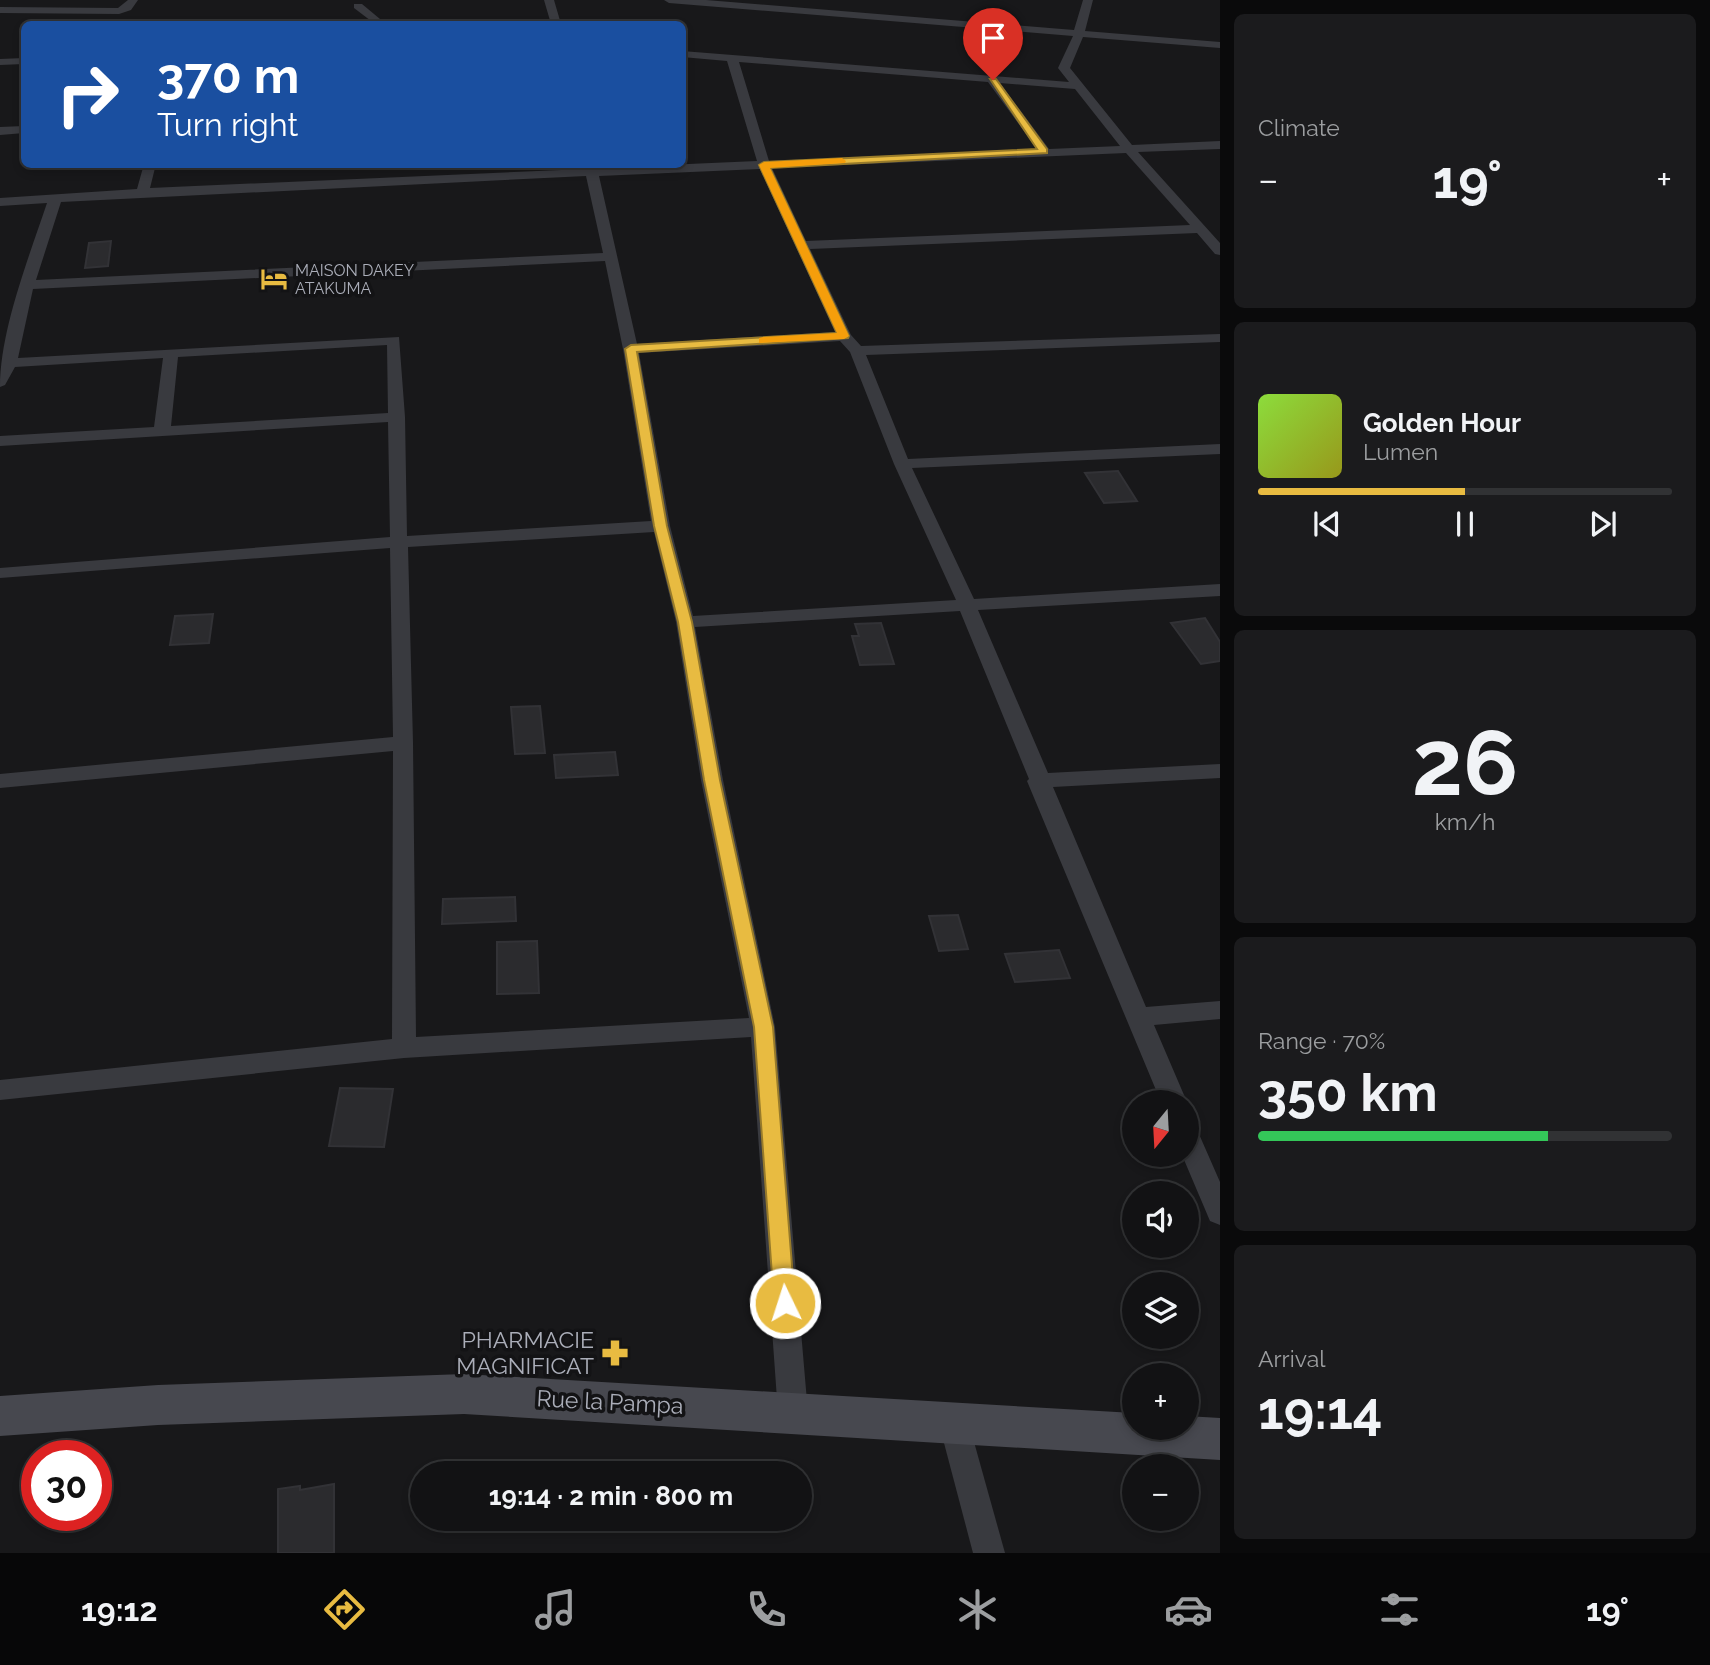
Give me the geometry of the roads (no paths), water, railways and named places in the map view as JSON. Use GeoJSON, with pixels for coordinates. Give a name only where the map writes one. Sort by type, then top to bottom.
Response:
{"type":"FeatureCollection","features":[{"type":"Feature","properties":{"kind":"street"},"geometry":{"type":"LineString","coordinates":[[0,8],[11,0]]}},
{"type":"Feature","properties":{"kind":"street"},"geometry":{"type":"LineString","coordinates":[[0,8],[119,11],[127,8],[133,0]]}},
{"type":"Feature","properties":{"kind":"street"},"geometry":{"type":"LineString","coordinates":[[549,0],[555,21]]}},
{"type":"Feature","properties":{"kind":"street"},"geometry":{"type":"LineString","coordinates":[[669,0],[909,15],[1078,36],[1220,46]]}},
{"type":"Feature","properties":{"kind":"street"},"geometry":{"type":"LineString","coordinates":[[1088,0],[1078,36],[1064,68],[1128,148],[1220,251]]}},
{"type":"Feature","properties":{"kind":"street"},"geometry":{"type":"LineString","coordinates":[[358,6],[377,21]]}},
{"type":"Feature","properties":{"kind":"street"},"geometry":{"type":"LineString","coordinates":[[1147,40],[1220,54]]}},
{"type":"Feature","properties":{"kind":"street"},"geometry":{"type":"LineString","coordinates":[[686,54],[1077,86]]}},
{"type":"Feature","properties":{"kind":"street"},"geometry":{"type":"LineString","coordinates":[[732,58],[764,165],[850,343],[967,605],[1169,1090]]}},
{"type":"Feature","properties":{"kind":"street"},"geometry":{"type":"LineString","coordinates":[[0,62],[21,61]]}},
{"type":"Feature","properties":{"kind":"street"},"geometry":{"type":"LineString","coordinates":[[993,80],[1044,151]]}},
{"type":"Feature","properties":{"kind":"street"},"geometry":{"type":"LineString","coordinates":[[0,131],[21,130]]}},
{"type":"Feature","properties":{"kind":"street"},"geometry":{"type":"LineString","coordinates":[[686,167],[1220,145]]}},
{"type":"Feature","properties":{"kind":"street"},"geometry":{"type":"LineString","coordinates":[[142,192],[149,168]]}},
{"type":"Feature","properties":{"kind":"street"},"geometry":{"type":"LineString","coordinates":[[0,202],[336,179],[634,168]]}},
{"type":"Feature","properties":{"kind":"street"},"geometry":{"type":"LineString","coordinates":[[591,169],[608,257],[631,349],[661,526],[685,622],[712,780],[763,1027],[793,1413]]}},
{"type":"Feature","properties":{"kind":"street"},"geometry":{"type":"LineString","coordinates":[[0,382],[9,363],[27,285],[55,199]]}},
{"type":"Feature","properties":{"kind":"street"},"geometry":{"type":"LineString","coordinates":[[802,245],[1202,229]]}},
{"type":"Feature","properties":{"kind":"street"},"geometry":{"type":"LineString","coordinates":[[27,285],[608,257]]}},
{"type":"Feature","properties":{"kind":"street"},"geometry":{"type":"LineString","coordinates":[[631,349],[1220,338]]}},
{"type":"Feature","properties":{"kind":"street"},"geometry":{"type":"LineString","coordinates":[[9,363],[394,340],[402,744],[404,1048]]}},
{"type":"Feature","properties":{"kind":"street"},"geometry":{"type":"LineString","coordinates":[[162,431],[171,352]]}},
{"type":"Feature","properties":{"kind":"street"},"geometry":{"type":"LineString","coordinates":[[0,441],[397,417]]}},
{"type":"Feature","properties":{"kind":"street"},"geometry":{"type":"LineString","coordinates":[[902,464],[1220,449]]}},
{"type":"Feature","properties":{"kind":"street"},"geometry":{"type":"LineString","coordinates":[[0,573],[399,542],[661,526]]}},
{"type":"Feature","properties":{"kind":"street"},"geometry":{"type":"LineString","coordinates":[[685,622],[1220,590]]}},
{"type":"Feature","properties":{"kind":"street"},"geometry":{"type":"LineString","coordinates":[[0,781],[402,744]]}},
{"type":"Feature","properties":{"kind":"street"},"geometry":{"type":"LineString","coordinates":[[1038,781],[1220,771]]}},
{"type":"Feature","properties":{"kind":"street"},"geometry":{"type":"LineString","coordinates":[[1137,1017],[1220,1010]]}},
{"type":"Feature","properties":{"kind":"street"},"geometry":{"type":"LineString","coordinates":[[0,1090],[404,1048],[763,1027]]}},
{"type":"Feature","properties":{"kind":"street"},"geometry":{"type":"LineString","coordinates":[[1199,1164],[1220,1213]]}},
{"type":"Feature","properties":{"kind":"street","name":"Rue la Pampa"},"geometry":{"type":"LineString","coordinates":[[0,1416],[158,1405],[464,1394],[1220,1439]]}},
{"type":"Feature","properties":{"kind":"street"},"geometry":{"type":"LineString","coordinates":[[954,1424],[989,1553]]}},
{"type":"Feature","properties":{"kind":"place","name":"MAISON DAKEY ATAKUMA"},"geometry":{"type":"Point","coordinates":[274,279]}},
{"type":"Feature","properties":{"kind":"place","name":"PHARMACIE MAGNIFICAT"},"geometry":{"type":"Point","coordinates":[615,1353]}}]}
